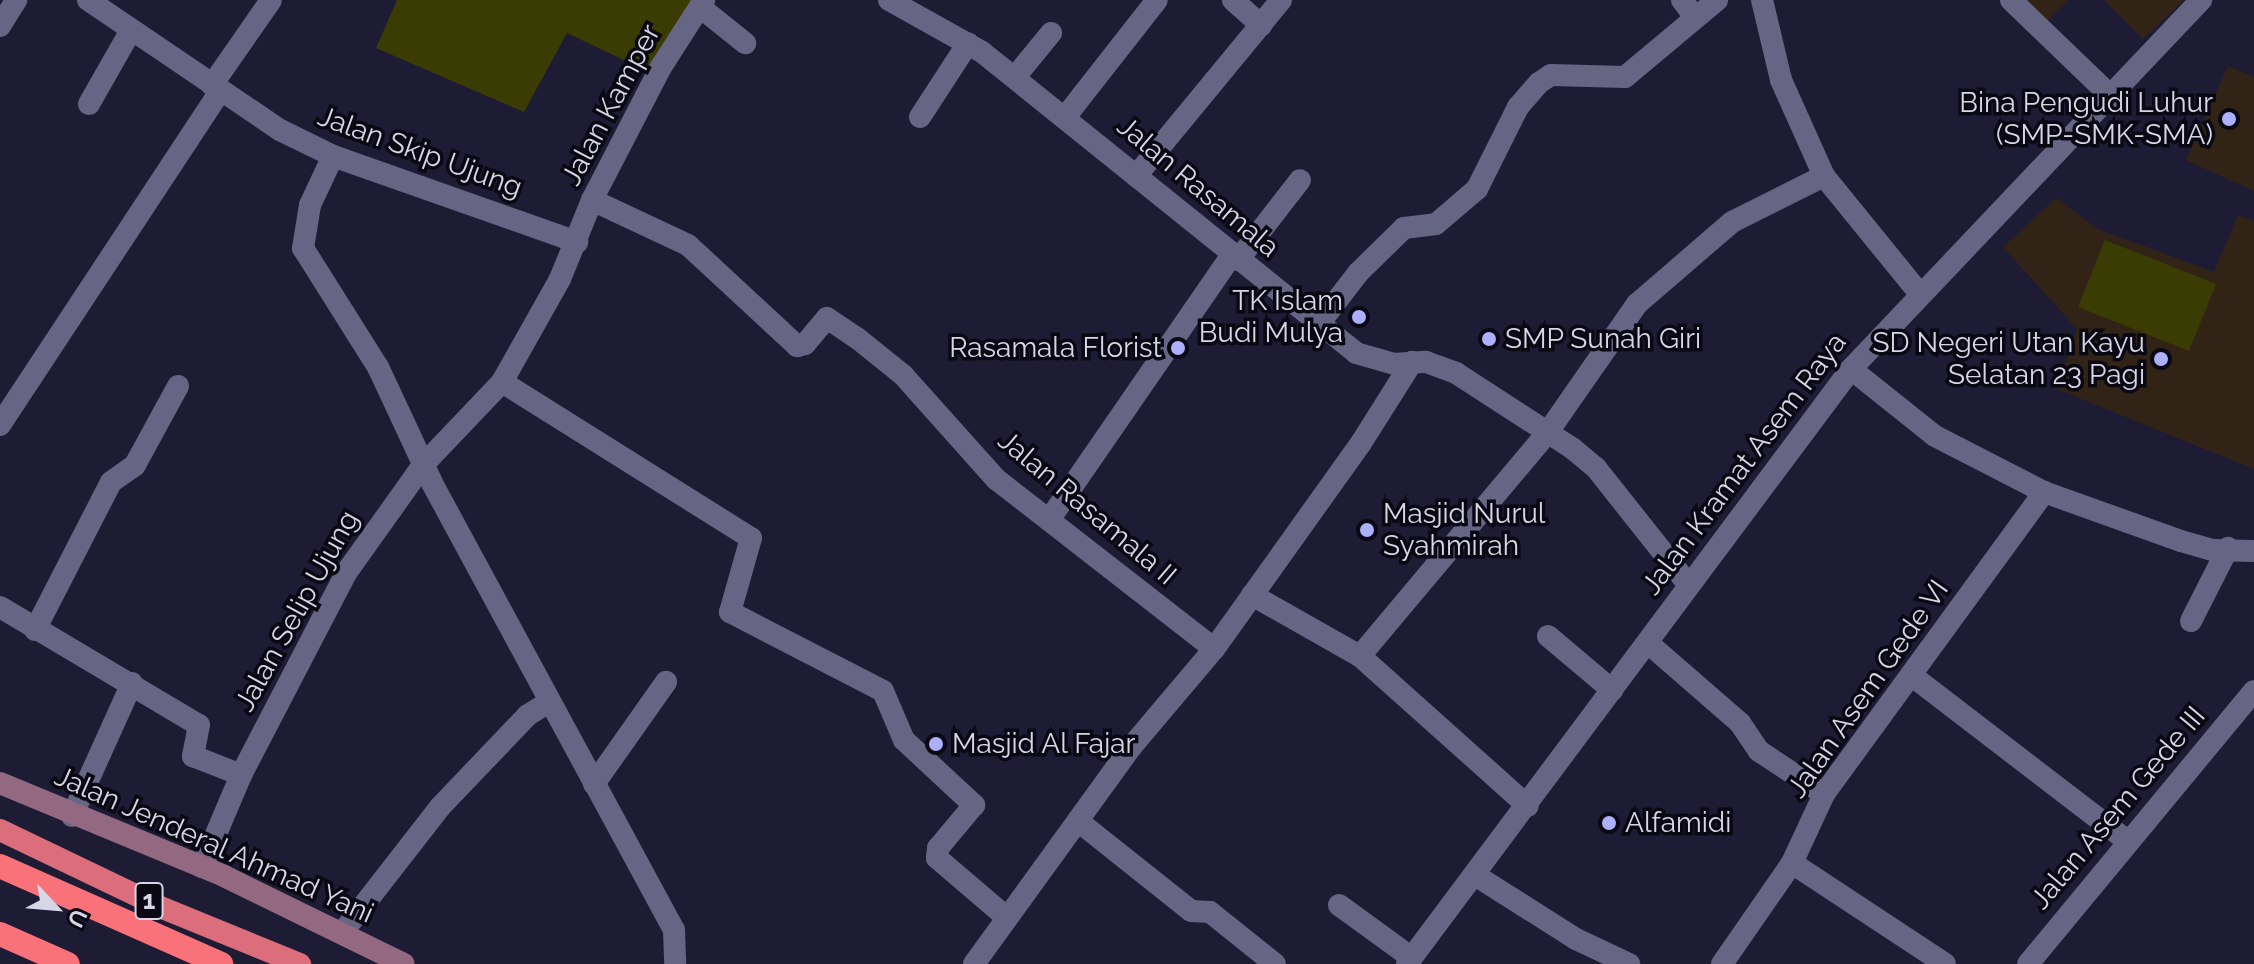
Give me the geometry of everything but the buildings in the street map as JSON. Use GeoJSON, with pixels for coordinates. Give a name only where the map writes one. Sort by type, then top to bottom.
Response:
{"type":"FeatureCollection","features":[{"type":"Feature","properties":{"kind":"highway","name":"1"},"geometry":{"type":"LineString","coordinates":[[0,830],[165,909],[300,964]]}},
{"type":"Feature","properties":{"kind":"highway"},"geometry":{"type":"LineString","coordinates":[[0,863],[221,964]]}},
{"type":"Feature","properties":{"kind":"highway"},"geometry":{"type":"LineString","coordinates":[[0,934],[68,964]]}},
{"type":"Feature","properties":{"kind":"main road","name":"Jalan Jenderal Ahmad Yani"},"geometry":{"type":"LineString","coordinates":[[0,783],[72,816],[202,867],[404,964]]}},
{"type":"Feature","properties":{"kind":"street"},"geometry":{"type":"LineString","coordinates":[[0,26],[16,0]]}},
{"type":"Feature","properties":{"kind":"street","name":"Jalan Skip Ujung"},"geometry":{"type":"LineString","coordinates":[[88,0],[280,130],[333,156],[577,242]]}},
{"type":"Feature","properties":{"kind":"street"},"geometry":{"type":"LineString","coordinates":[[0,425],[271,0]]}},
{"type":"Feature","properties":{"kind":"street","name":"Jalan Rasamala"},"geometry":{"type":"LineString","coordinates":[[889,0],[968,43],[1015,77],[1356,353],[1394,364],[1412,362],[1456,373],[1548,432],[1596,468],[1687,583]]}},
{"type":"Feature","properties":{"kind":"street"},"geometry":{"type":"LineString","coordinates":[[1066,116],[1157,0]]}},
{"type":"Feature","properties":{"kind":"street"},"geometry":{"type":"LineString","coordinates":[[1233,0],[1261,25]]}},
{"type":"Feature","properties":{"kind":"street"},"geometry":{"type":"LineString","coordinates":[[1136,176],[1281,0]]}},
{"type":"Feature","properties":{"kind":"street"},"geometry":{"type":"LineString","coordinates":[[1318,325],[1358,273],[1404,228],[1436,224],[1477,189],[1518,107],[1539,83],[1551,75],[1625,77],[1688,8],[1717,0]]}},
{"type":"Feature","properties":{"kind":"street"},"geometry":{"type":"LineString","coordinates":[[1762,0],[1781,80],[1824,176],[1919,293]]}},
{"type":"Feature","properties":{"kind":"street"},"geometry":{"type":"LineString","coordinates":[[2011,0],[2113,98]]}},
{"type":"Feature","properties":{"kind":"street","name":"Jalan Kramat Asem Raya"},"geometry":{"type":"LineString","coordinates":[[1410,961],[1648,643],[1687,583],[1851,369],[1919,293],[2113,98],[2201,0]]}},
{"type":"Feature","properties":{"kind":"street"},"geometry":{"type":"LineString","coordinates":[[702,3],[745,43]]}},
{"type":"Feature","properties":{"kind":"street","name":"Jalan Kamper"},"geometry":{"type":"LineString","coordinates":[[577,242],[592,200],[661,67],[702,3]]}},
{"type":"Feature","properties":{"kind":"street"},"geometry":{"type":"LineString","coordinates":[[89,104],[131,30]]}},
{"type":"Feature","properties":{"kind":"street"},"geometry":{"type":"LineString","coordinates":[[1015,77],[1051,33]]}},
{"type":"Feature","properties":{"kind":"street"},"geometry":{"type":"LineString","coordinates":[[920,117],[968,43]]}},
{"type":"Feature","properties":{"kind":"street"},"geometry":{"type":"LineString","coordinates":[[333,156],[310,205],[303,248],[378,367],[423,465],[674,930],[675,964]]}},
{"type":"Feature","properties":{"kind":"street"},"geometry":{"type":"LineString","coordinates":[[1360,656],[1548,432],[1615,331],[1674,269],[1732,222],[1824,176]]}},
{"type":"Feature","properties":{"kind":"street"},"geometry":{"type":"LineString","coordinates":[[1049,520],[1235,258],[1300,180]]}},
{"type":"Feature","properties":{"kind":"street","name":"Jalan Rasamala II"},"geometry":{"type":"LineString","coordinates":[[592,200],[688,245],[797,346],[827,318],[857,338],[903,375],[996,479],[1214,649]]}},
{"type":"Feature","properties":{"kind":"street","name":"Jalan Selip Ujung"},"geometry":{"type":"LineString","coordinates":[[202,867],[241,775],[346,573],[423,465],[502,382],[577,242]]}},
{"type":"Feature","properties":{"kind":"street"},"geometry":{"type":"LineString","coordinates":[[974,964],[1132,746],[1214,649],[1412,362]]}},
{"type":"Feature","properties":{"kind":"street"},"geometry":{"type":"LineString","coordinates":[[1851,369],[1935,436],[2044,492],[2166,537],[2213,550],[2254,551]]}},
{"type":"Feature","properties":{"kind":"street"},"geometry":{"type":"LineString","coordinates":[[502,382],[751,538],[730,612],[883,691],[904,740],[974,805],[938,848],[937,858],[1006,917]]}},
{"type":"Feature","properties":{"kind":"street"},"geometry":{"type":"LineString","coordinates":[[35,630],[107,489],[135,465],[178,386]]}},
{"type":"Feature","properties":{"kind":"street","name":"Jalan Asem Gede VI"},"geometry":{"type":"LineString","coordinates":[[1722,964],[1792,863],[1824,794],[2044,492]]}},
{"type":"Feature","properties":{"kind":"street"},"geometry":{"type":"LineString","coordinates":[[2191,621],[2228,548]]}},
{"type":"Feature","properties":{"kind":"street"},"geometry":{"type":"LineString","coordinates":[[1252,595],[1360,656],[1528,806]]}},
{"type":"Feature","properties":{"kind":"street"},"geometry":{"type":"LineString","coordinates":[[0,607],[199,725],[193,756],[241,775]]}},
{"type":"Feature","properties":{"kind":"street"},"geometry":{"type":"LineString","coordinates":[[1548,636],[1612,690]]}},
{"type":"Feature","properties":{"kind":"street"},"geometry":{"type":"LineString","coordinates":[[1648,643],[1740,723],[1759,751],[1824,794]]}},
{"type":"Feature","properties":{"kind":"street"},"geometry":{"type":"LineString","coordinates":[[1911,675],[2127,841]]}},
{"type":"Feature","properties":{"kind":"street"},"geometry":{"type":"LineString","coordinates":[[594,784],[666,682]]}},
{"type":"Feature","properties":{"kind":"street"},"geometry":{"type":"LineString","coordinates":[[72,816],[132,683]]}},
{"type":"Feature","properties":{"kind":"street","name":"Jalan Asem Gede III"},"geometry":{"type":"LineString","coordinates":[[2028,964],[2254,691]]}},
{"type":"Feature","properties":{"kind":"street"},"geometry":{"type":"LineString","coordinates":[[342,933],[440,807],[528,715],[549,702]]}},
{"type":"Feature","properties":{"kind":"street"},"geometry":{"type":"LineString","coordinates":[[1078,821],[1191,911],[1210,912],[1275,964]]}},
{"type":"Feature","properties":{"kind":"street"},"geometry":{"type":"LineString","coordinates":[[1792,863],[1945,964]]}},
{"type":"Feature","properties":{"kind":"street"},"geometry":{"type":"LineString","coordinates":[[1475,875],[1576,939],[1629,964]]}},
{"type":"Feature","properties":{"kind":"street"},"geometry":{"type":"LineString","coordinates":[[1339,905],[1410,961]]}},
{"type":"Feature","properties":{"kind":"shaded area"},"geometry":{"type":"Polygon","coordinates":[[[397,0],[697,0],[651,73],[567,33],[524,112],[376,48],[397,0]]]}},
{"type":"Feature","properties":{"kind":"shaded area"},"geometry":{"type":"Polygon","coordinates":[[[2023,0],[2068,0],[2046,22],[2023,0]]]}},
{"type":"Feature","properties":{"kind":"shaded area"},"geometry":{"type":"Polygon","coordinates":[[[2104,0],[2184,0],[2143,39],[2104,0]]]}},
{"type":"Feature","properties":{"kind":"shaded area","name":"Bina Pengudi Luhur (SMP-SMK-SMA)"},"geometry":{"type":"Polygon","coordinates":[[[2228,66],[2254,77],[2254,191],[2186,160],[2228,66]]]}},
{"type":"Feature","properties":{"kind":"shaded area","name":"SD Negeri Utan Kayu Selatan 23 Pagi"},"geometry":{"type":"Polygon","coordinates":[[[2056,198],[2098,229],[2214,272],[2238,215],[2254,221],[2254,469],[2057,389],[2077,329],[2003,247],[2056,198]]]}},
{"type":"Feature","properties":{"kind":"shaded area"},"geometry":{"type":"Polygon","coordinates":[[[2105,240],[2216,284],[2189,351],[2078,307],[2105,240]]]}},
{"type":"Feature","properties":{"kind":"place","name":"Bina Pengudi Luhur (SMP-SMK-SMA)"},"geometry":{"type":"Point","coordinates":[2229,119]}},
{"type":"Feature","properties":{"kind":"place","name":"TK Islam Budi Mulya"},"geometry":{"type":"Point","coordinates":[1359,317]}},
{"type":"Feature","properties":{"kind":"place","name":"SMP Sunah Giri"},"geometry":{"type":"Point","coordinates":[1489,339]}},
{"type":"Feature","properties":{"kind":"place","name":"Rasamala Florist"},"geometry":{"type":"Point","coordinates":[1178,348]}},
{"type":"Feature","properties":{"kind":"place","name":"SD Negeri Utan Kayu Selatan 23 Pagi"},"geometry":{"type":"Point","coordinates":[2161,359]}},
{"type":"Feature","properties":{"kind":"place","name":"Masjid Nurul Syahmirah"},"geometry":{"type":"Point","coordinates":[1367,530]}},
{"type":"Feature","properties":{"kind":"place","name":"Masjid Al Fajar"},"geometry":{"type":"Point","coordinates":[936,744]}},
{"type":"Feature","properties":{"kind":"place","name":"Alfamidi"},"geometry":{"type":"Point","coordinates":[1609,823]}}]}
